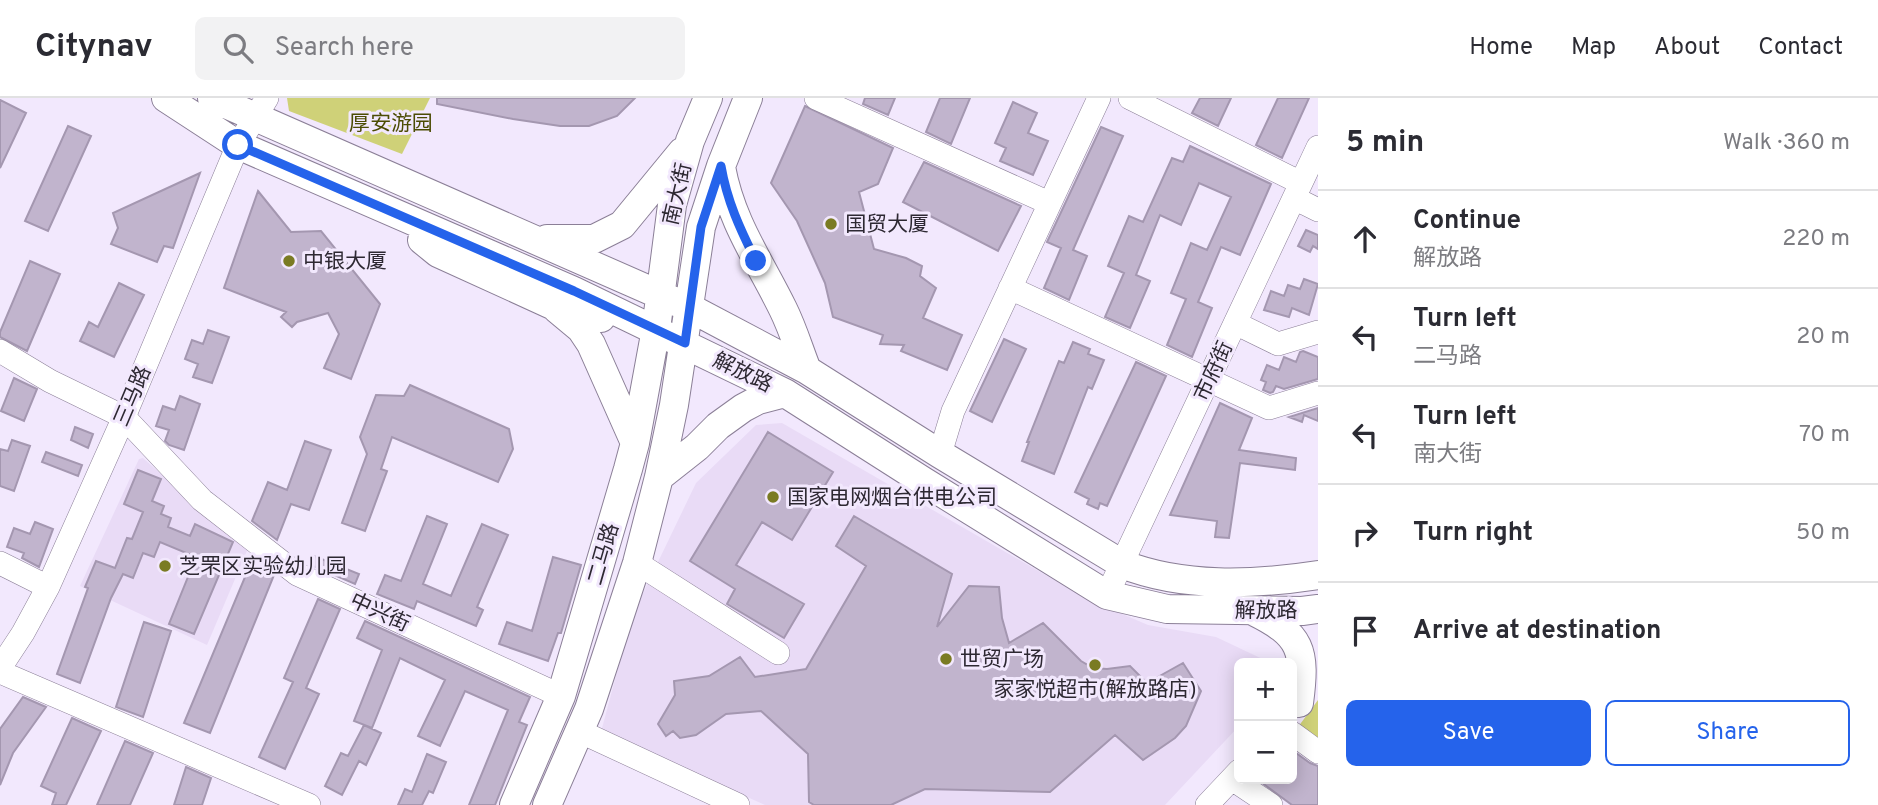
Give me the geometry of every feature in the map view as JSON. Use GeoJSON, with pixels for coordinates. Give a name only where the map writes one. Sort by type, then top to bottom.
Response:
{"type":"FeatureCollection","features":[{"type":"Feature","properties":{"kind":"main road","name":"解放路"},"geometry":{"type":"LineString","coordinates":[[166,98],[238,145],[574,291],[785,393],[1107,595],[1167,609],[1318,609]]}},
{"type":"Feature","properties":{"kind":"main road","name":"解放路"},"geometry":{"type":"LineString","coordinates":[[212,98],[261,108],[535,239],[690,308],[807,370],[1122,564],[1147,573],[1216,582],[1275,582],[1318,575]]}},
{"type":"Feature","properties":{"kind":"main road","name":"南大街"},"geometry":{"type":"LineString","coordinates":[[659,294],[672,205],[690,142],[708,98]]}},
{"type":"Feature","properties":{"kind":"main road","name":"南大街"},"geometry":{"type":"LineString","coordinates":[[690,308],[701,227],[748,98]]}},
{"type":"Feature","properties":{"kind":"main road"},"geometry":{"type":"LineString","coordinates":[[535,239],[594,239],[622,225],[690,142]]}},
{"type":"Feature","properties":{"kind":"main road"},"geometry":{"type":"LineString","coordinates":[[721,166],[726,194],[735,219],[784,310],[807,370]]}},
{"type":"Feature","properties":{"kind":"main road"},"geometry":{"type":"LineString","coordinates":[[382,206],[438,253],[552,305],[598,318],[644,324]]}},
{"type":"Feature","properties":{"kind":"main road","name":"二马路"},"geometry":{"type":"LineString","coordinates":[[514,805],[561,696],[635,443],[644,324],[659,294]]}},
{"type":"Feature","properties":{"kind":"main road"},"geometry":{"type":"LineString","coordinates":[[552,305],[581,329],[591,344],[635,443]]}},
{"type":"Feature","properties":{"kind":"main road","name":"二马路"},"geometry":{"type":"LineString","coordinates":[[547,805],[589,709],[637,563],[659,477],[690,308]]}},
{"type":"Feature","properties":{"kind":"main road"},"geometry":{"type":"LineString","coordinates":[[659,477],[743,408],[758,400],[785,393]]}},
{"type":"Feature","properties":{"kind":"main road"},"geometry":{"type":"LineString","coordinates":[[1253,611],[1277,623],[1296,641],[1302,657],[1303,675],[1297,699]]}},
{"type":"Feature","properties":{"kind":"street"},"geometry":{"type":"LineString","coordinates":[[816,98],[1049,203]]}},
{"type":"Feature","properties":{"kind":"street"},"geometry":{"type":"LineString","coordinates":[[940,454],[953,411],[1099,98]]}},
{"type":"Feature","properties":{"kind":"street"},"geometry":{"type":"LineString","coordinates":[[1130,98],[1298,190],[1318,210]]}},
{"type":"Feature","properties":{"kind":"street","name":"三马路"},"geometry":{"type":"LineString","coordinates":[[0,670],[48,587],[124,417],[238,145],[261,108]]}},
{"type":"Feature","properties":{"kind":"street","name":"市府街"},"geometry":{"type":"LineString","coordinates":[[1107,595],[1318,147]]}},
{"type":"Feature","properties":{"kind":"street"},"geometry":{"type":"LineString","coordinates":[[1010,288],[1269,408],[1318,393]]}},
{"type":"Feature","properties":{"kind":"street"},"geometry":{"type":"LineString","coordinates":[[1235,323],[1278,344],[1318,332]]}},
{"type":"Feature","properties":{"kind":"street"},"geometry":{"type":"LineString","coordinates":[[0,351],[50,381],[124,417]]}},
{"type":"Feature","properties":{"kind":"street","name":"中兴街"},"geometry":{"type":"LineString","coordinates":[[124,417],[202,500],[297,574],[561,696]]}},
{"type":"Feature","properties":{"kind":"street"},"geometry":{"type":"LineString","coordinates":[[0,562],[48,587]]}},
{"type":"Feature","properties":{"kind":"street"},"geometry":{"type":"LineString","coordinates":[[637,563],[778,653]]}},
{"type":"Feature","properties":{"kind":"street"},"geometry":{"type":"LineString","coordinates":[[0,670],[309,805]]}},
{"type":"Feature","properties":{"kind":"street"},"geometry":{"type":"LineString","coordinates":[[1297,705],[1318,680]]}},
{"type":"Feature","properties":{"kind":"street"},"geometry":{"type":"LineString","coordinates":[[579,731],[738,805]]}},
{"type":"Feature","properties":{"kind":"street"},"geometry":{"type":"LineString","coordinates":[[1297,737],[1318,752]]}},
{"type":"Feature","properties":{"kind":"street"},"geometry":{"type":"LineString","coordinates":[[1207,805],[1234,776]]}},
{"type":"Feature","properties":{"kind":"street"},"geometry":{"type":"LineString","coordinates":[[1246,784],[1270,805]]}},
{"type":"Feature","properties":{"kind":"shaded area"},"geometry":{"type":"Polygon","coordinates":[[[782,423],[1087,599],[1148,625],[1216,637],[1260,658],[1234,658],[1234,731],[1165,805],[765,805],[601,732],[632,616],[696,483],[756,425],[782,423]]]}},
{"type":"Feature","properties":{"kind":"shaded area","name":"芝罘区实验幼儿园"},"geometry":{"type":"Polygon","coordinates":[[[143,458],[201,510],[249,546],[207,645],[80,586],[139,459],[143,458]]]}},
{"type":"Feature","properties":{"kind":"green space","name":"厚安游园"},"geometry":{"type":"Polygon","coordinates":[[[287,98],[430,98],[402,154],[289,111],[287,98]]]}},
{"type":"Feature","properties":{"kind":"green space"},"geometry":{"type":"Polygon","coordinates":[[[1318,700],[1318,741],[1298,727],[1318,700]]]}},
{"type":"Feature","properties":{"kind":"building"},"geometry":{"type":"Polygon","coordinates":[[[437,98],[635,98],[617,116],[589,126],[560,126],[437,104],[437,98]]]}},
{"type":"Feature","properties":{"kind":"building"},"geometry":{"type":"Polygon","coordinates":[[[865,98],[895,98],[888,115],[863,104],[865,98]]]}},
{"type":"Feature","properties":{"kind":"building"},"geometry":{"type":"Polygon","coordinates":[[[940,98],[970,98],[951,144],[926,132],[940,98]]]}},
{"type":"Feature","properties":{"kind":"building"},"geometry":{"type":"Polygon","coordinates":[[[1200,98],[1231,98],[1218,126],[1192,113],[1200,98]]]}},
{"type":"Feature","properties":{"kind":"building"},"geometry":{"type":"Polygon","coordinates":[[[1278,98],[1309,98],[1282,158],[1256,145],[1278,98]]]}},
{"type":"Feature","properties":{"kind":"building"},"geometry":{"type":"Polygon","coordinates":[[[0,100],[26,113],[0,168],[0,100]]]}},
{"type":"Feature","properties":{"kind":"building"},"geometry":{"type":"Polygon","coordinates":[[[1013,102],[1037,113],[1028,133],[1048,141],[1033,175],[1000,161],[1006,148],[995,143],[1013,102]]]}},
{"type":"Feature","properties":{"kind":"building"},"geometry":{"type":"Polygon","coordinates":[[[805,106],[893,148],[878,184],[859,192],[874,249],[906,258],[922,266],[920,276],[936,288],[923,318],[962,335],[947,370],[901,351],[904,345],[880,344],[883,335],[833,317],[825,283],[797,221],[771,183],[805,106]]]}},
{"type":"Feature","properties":{"kind":"building"},"geometry":{"type":"Polygon","coordinates":[[[68,126],[91,136],[48,231],[25,221],[68,126]]]}},
{"type":"Feature","properties":{"kind":"building"},"geometry":{"type":"Polygon","coordinates":[[[1101,127],[1123,136],[1073,250],[1087,256],[1069,300],[1044,288],[1061,248],[1047,242],[1101,127]]]}},
{"type":"Feature","properties":{"kind":"building"},"geometry":{"type":"Polygon","coordinates":[[[1190,146],[1271,184],[1240,255],[1221,247],[1198,302],[1212,308],[1192,357],[1167,345],[1186,299],[1171,293],[1191,243],[1207,250],[1231,197],[1199,183],[1181,225],[1160,215],[1136,275],[1150,281],[1130,328],[1105,317],[1124,273],[1108,266],[1129,216],[1143,222],[1172,158],[1183,162],[1190,146]]]}},
{"type":"Feature","properties":{"kind":"building"},"geometry":{"type":"Polygon","coordinates":[[[924,162],[1021,206],[998,251],[903,202],[924,162]]]}},
{"type":"Feature","properties":{"kind":"building"},"geometry":{"type":"Polygon","coordinates":[[[200,173],[173,248],[164,246],[157,262],[111,244],[118,228],[113,213],[200,173]]]}},
{"type":"Feature","properties":{"kind":"building","name":"中银大厦"},"geometry":{"type":"Polygon","coordinates":[[[258,191],[291,232],[321,231],[380,304],[351,379],[324,368],[339,334],[328,313],[297,322],[292,327],[281,317],[286,312],[224,288],[258,191]]]}},
{"type":"Feature","properties":{"kind":"building"},"geometry":{"type":"Polygon","coordinates":[[[1306,230],[1318,235],[1318,249],[1313,246],[1310,252],[1298,246],[1306,230]]]}},
{"type":"Feature","properties":{"kind":"building"},"geometry":{"type":"Polygon","coordinates":[[[30,261],[60,274],[27,351],[0,337],[0,332],[30,261]]]}},
{"type":"Feature","properties":{"kind":"building"},"geometry":{"type":"Polygon","coordinates":[[[1304,279],[1318,284],[1309,315],[1292,308],[1289,317],[1264,310],[1271,291],[1284,296],[1288,285],[1300,289],[1304,279]]]}},
{"type":"Feature","properties":{"kind":"building"},"geometry":{"type":"Polygon","coordinates":[[[119,283],[144,295],[114,357],[80,341],[89,322],[98,327],[119,283]]]}},
{"type":"Feature","properties":{"kind":"building"},"geometry":{"type":"Polygon","coordinates":[[[208,330],[229,337],[212,383],[193,377],[198,364],[185,359],[192,340],[203,344],[208,330]]]}},
{"type":"Feature","properties":{"kind":"building"},"geometry":{"type":"Polygon","coordinates":[[[1004,339],[1026,349],[992,422],[970,411],[1004,339]]]}},
{"type":"Feature","properties":{"kind":"building"},"geometry":{"type":"Polygon","coordinates":[[[1073,342],[1090,349],[1088,354],[1104,360],[1092,389],[1088,387],[1054,474],[1022,461],[1059,361],[1064,363],[1073,342]]]}},
{"type":"Feature","properties":{"kind":"building"},"geometry":{"type":"Polygon","coordinates":[[[1303,351],[1318,357],[1318,379],[1284,389],[1276,386],[1270,393],[1263,390],[1266,382],[1261,380],[1267,365],[1279,370],[1284,357],[1296,362],[1303,351]]]}},
{"type":"Feature","properties":{"kind":"building"},"geometry":{"type":"Polygon","coordinates":[[[1136,362],[1166,376],[1107,506],[1100,503],[1098,509],[1087,504],[1089,499],[1075,492],[1136,362]]]}},
{"type":"Feature","properties":{"kind":"building"},"geometry":{"type":"Polygon","coordinates":[[[14,378],[37,389],[24,421],[1,411],[14,378]]]}},
{"type":"Feature","properties":{"kind":"building"},"geometry":{"type":"Polygon","coordinates":[[[410,385],[509,429],[513,449],[498,482],[392,437],[381,469],[387,471],[365,531],[342,523],[367,454],[360,437],[376,395],[404,396],[410,385]]]}},
{"type":"Feature","properties":{"kind":"building"},"geometry":{"type":"Polygon","coordinates":[[[180,396],[200,404],[184,450],[169,445],[165,441],[169,430],[156,426],[163,406],[175,410],[180,396]]]}},
{"type":"Feature","properties":{"kind":"building"},"geometry":{"type":"Polygon","coordinates":[[[1220,403],[1252,418],[1239,450],[1296,458],[1295,470],[1240,463],[1229,538],[1215,537],[1217,521],[1170,515],[1220,403]]]}},
{"type":"Feature","properties":{"kind":"building"},"geometry":{"type":"Polygon","coordinates":[[[1318,408],[1318,421],[1304,415],[1302,422],[1289,417],[1318,408]]]}},
{"type":"Feature","properties":{"kind":"building"},"geometry":{"type":"Polygon","coordinates":[[[75,427],[93,434],[88,448],[71,440],[75,427]]]}},
{"type":"Feature","properties":{"kind":"building","name":"国家电网烟台供电公司"},"geometry":{"type":"Polygon","coordinates":[[[768,432],[833,472],[792,540],[762,522],[736,565],[804,604],[784,638],[727,604],[735,589],[690,561],[768,432]]]}},
{"type":"Feature","properties":{"kind":"building"},"geometry":{"type":"Polygon","coordinates":[[[12,440],[30,446],[14,491],[0,486],[0,449],[8,451],[12,440]]]}},
{"type":"Feature","properties":{"kind":"building"},"geometry":{"type":"Polygon","coordinates":[[[305,441],[331,450],[309,510],[291,504],[277,540],[252,521],[268,482],[287,490],[305,441]]]}},
{"type":"Feature","properties":{"kind":"building"},"geometry":{"type":"Polygon","coordinates":[[[46,452],[82,465],[78,476],[42,462],[46,452]]]}},
{"type":"Feature","properties":{"kind":"building"},"geometry":{"type":"Polygon","coordinates":[[[138,470],[161,479],[152,501],[164,506],[161,514],[171,518],[168,527],[190,536],[195,524],[233,542],[194,634],[169,624],[196,557],[160,542],[154,557],[143,553],[133,578],[123,574],[111,598],[80,683],[57,674],[96,561],[115,568],[127,538],[132,539],[143,512],[124,504],[138,470]]]}},
{"type":"Feature","properties":{"kind":"building"},"geometry":{"type":"Polygon","coordinates":[[[427,516],[447,524],[423,584],[451,596],[482,524],[508,535],[477,607],[483,610],[476,626],[417,601],[414,609],[377,594],[385,575],[401,581],[427,516]]]}},
{"type":"Feature","properties":{"kind":"building","name":"世贸广场"},"geometry":{"type":"Polygon","coordinates":[[[854,516],[952,574],[937,627],[969,586],[999,587],[1002,618],[1009,643],[1043,623],[1081,661],[1093,668],[1130,666],[1147,683],[1183,663],[1201,691],[1186,726],[1175,738],[1143,760],[1115,735],[1050,792],[925,789],[891,805],[814,805],[809,802],[808,754],[761,711],[726,714],[696,735],[680,738],[673,731],[666,736],[658,724],[675,695],[674,681],[709,676],[740,657],[755,677],[806,669],[866,566],[836,546],[854,516]]]}},
{"type":"Feature","properties":{"kind":"building"},"geometry":{"type":"Polygon","coordinates":[[[35,522],[53,529],[39,567],[22,558],[24,553],[7,547],[14,528],[30,534],[35,522]]]}},
{"type":"Feature","properties":{"kind":"building"},"geometry":{"type":"Polygon","coordinates":[[[314,556],[359,574],[355,584],[311,565],[314,556]]]}},
{"type":"Feature","properties":{"kind":"building"},"geometry":{"type":"Polygon","coordinates":[[[553,557],[581,565],[561,633],[558,633],[548,661],[499,644],[507,622],[532,631],[553,557]]]}},
{"type":"Feature","properties":{"kind":"building"},"geometry":{"type":"Polygon","coordinates":[[[250,565],[274,575],[210,733],[184,723],[250,565]]]}},
{"type":"Feature","properties":{"kind":"building"},"geometry":{"type":"Polygon","coordinates":[[[318,599],[340,609],[306,688],[319,694],[285,769],[259,757],[293,682],[284,678],[318,599]]]}},
{"type":"Feature","properties":{"kind":"building"},"geometry":{"type":"Polygon","coordinates":[[[365,621],[530,697],[519,722],[527,725],[495,805],[469,805],[508,710],[465,691],[440,746],[418,736],[445,680],[400,658],[372,728],[354,721],[382,650],[357,638],[365,621]]]}},
{"type":"Feature","properties":{"kind":"building"},"geometry":{"type":"Polygon","coordinates":[[[144,622],[171,631],[143,717],[116,707],[144,622]]]}},
{"type":"Feature","properties":{"kind":"building"},"geometry":{"type":"Polygon","coordinates":[[[23,697],[46,707],[13,753],[0,785],[0,729],[23,697]]]}},
{"type":"Feature","properties":{"kind":"building"},"geometry":{"type":"Polygon","coordinates":[[[72,718],[101,731],[66,805],[52,805],[56,793],[41,786],[72,718]]]}},
{"type":"Feature","properties":{"kind":"building"},"geometry":{"type":"Polygon","coordinates":[[[364,725],[381,733],[366,765],[359,761],[342,795],[325,786],[341,753],[348,756],[364,725]]]}},
{"type":"Feature","properties":{"kind":"building"},"geometry":{"type":"Polygon","coordinates":[[[125,741],[153,753],[130,805],[97,805],[125,741]]]}},
{"type":"Feature","properties":{"kind":"building"},"geometry":{"type":"Polygon","coordinates":[[[427,754],[446,762],[433,793],[429,791],[422,805],[398,805],[405,789],[412,792],[427,754]]]}},
{"type":"Feature","properties":{"kind":"building"},"geometry":{"type":"Polygon","coordinates":[[[1297,754],[1318,766],[1318,805],[1292,805],[1264,784],[1297,784],[1297,754]]]}},
{"type":"Feature","properties":{"kind":"building"},"geometry":{"type":"Polygon","coordinates":[[[186,767],[211,778],[202,805],[174,805],[186,767]]]}},
{"type":"Feature","properties":{"kind":"place","name":"国贸大厦"},"geometry":{"type":"Point","coordinates":[831,224]}},
{"type":"Feature","properties":{"kind":"place","name":"中银大厦"},"geometry":{"type":"Point","coordinates":[289,261]}},
{"type":"Feature","properties":{"kind":"place","name":"国家电网烟台供电公司"},"geometry":{"type":"Point","coordinates":[773,497]}},
{"type":"Feature","properties":{"kind":"place","name":"芝罘区实验幼儿园"},"geometry":{"type":"Point","coordinates":[165,566]}},
{"type":"Feature","properties":{"kind":"place","name":"世贸广场"},"geometry":{"type":"Point","coordinates":[946,659]}},
{"type":"Feature","properties":{"kind":"place","name":"家家悦超市(解放路店)"},"geometry":{"type":"Point","coordinates":[1095,665]}},
{"type":"Feature","properties":{"kind":"route"},"geometry":{"type":"LineString","coordinates":[[238,145],[574,291],[685,343],[701,227],[721,166],[726,194],[735,219],[756,261]]}}]}
